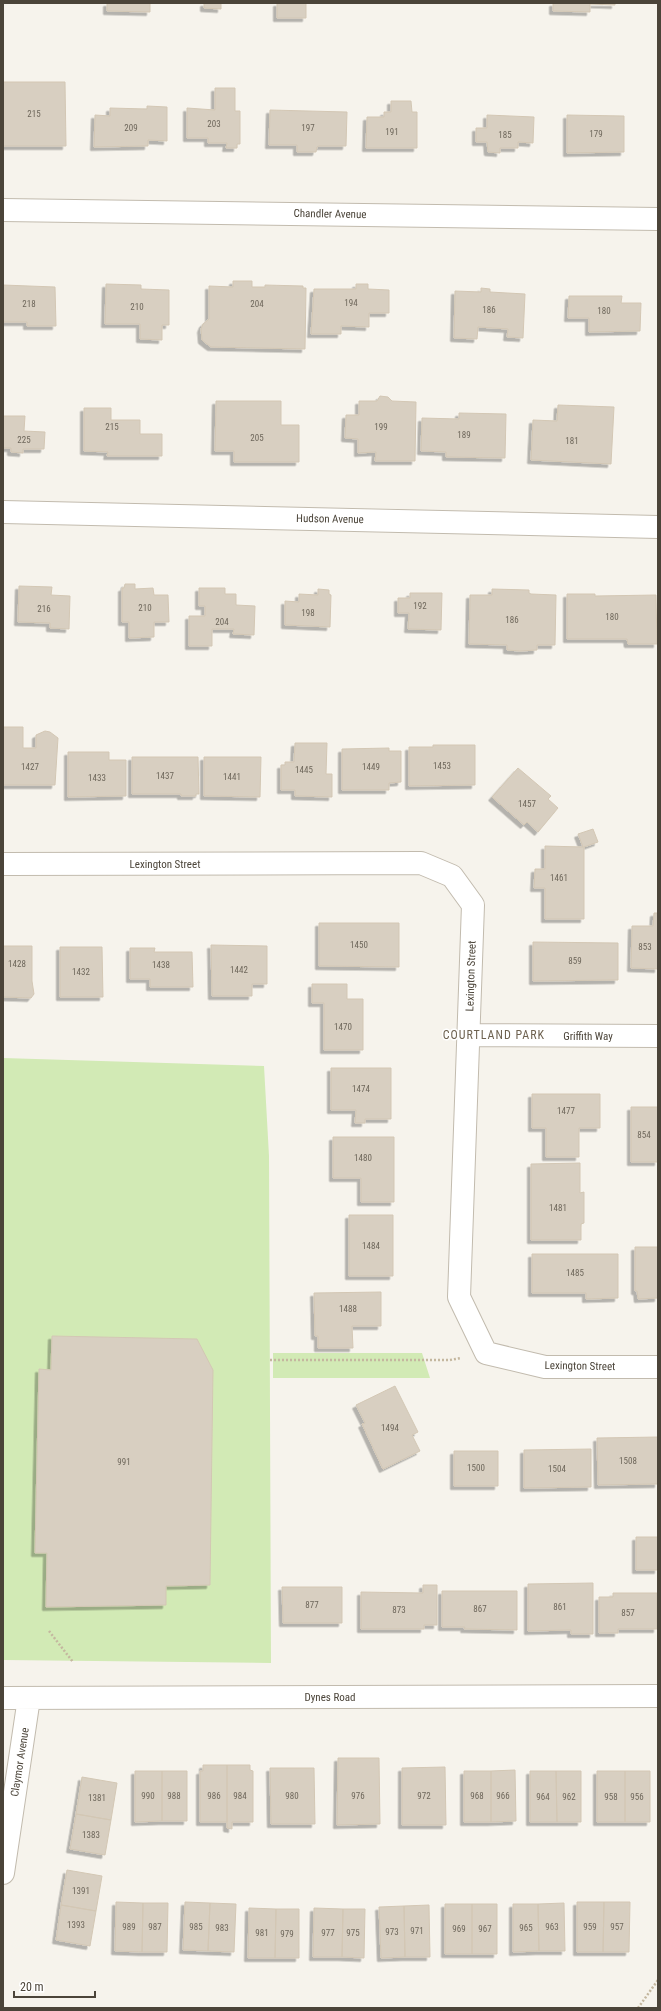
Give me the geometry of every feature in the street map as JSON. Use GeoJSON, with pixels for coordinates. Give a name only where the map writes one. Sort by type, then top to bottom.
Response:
{"type":"FeatureCollection","features":[{"type":"Feature","properties":{"kind":"street","name":"Chandler Avenue"},"geometry":{"type":"LineString","coordinates":[[3,210],[658,219]]}},
{"type":"Feature","properties":{"kind":"street","name":"Hudson Avenue"},"geometry":{"type":"LineString","coordinates":[[3,512],[658,527]]}},
{"type":"Feature","properties":{"kind":"street","name":"Lexington Street"},"geometry":{"type":"LineString","coordinates":[[3,864],[421,863],[452,876],[472,905],[469,1035],[459,1297],[486,1353],[545,1367],[658,1367]]}},
{"type":"Feature","properties":{"kind":"street","name":"Griffith Way"},"geometry":{"type":"LineString","coordinates":[[469,1035],[658,1036]]}},
{"type":"Feature","properties":{"kind":"street","name":"Dynes Road"},"geometry":{"type":"LineString","coordinates":[[3,1698],[658,1696]]}},
{"type":"Feature","properties":{"kind":"street","name":"Claymor Avenue"},"geometry":{"type":"LineString","coordinates":[[3,1873],[29,1698]]}},
{"type":"Feature","properties":{"kind":"path"},"geometry":{"type":"LineString","coordinates":[[270,1360],[450,1360],[486,1353]]}},
{"type":"Feature","properties":{"kind":"path"},"geometry":{"type":"LineString","coordinates":[[49,1631],[73,1662]]}},
{"type":"Feature","properties":{"kind":"path"},"geometry":{"type":"LineString","coordinates":[[638,2008],[658,1980]]}},
{"type":"Feature","properties":{"kind":"green space"},"geometry":{"type":"Polygon","coordinates":[[[3,1058],[264,1066],[269,1156],[271,1663],[3,1660],[3,1058]]]}},
{"type":"Feature","properties":{"kind":"green space"},"geometry":{"type":"Polygon","coordinates":[[[273,1353],[422,1353],[430,1378],[273,1378],[273,1353]]]}},
{"type":"Feature","properties":{"kind":"building"},"geometry":{"type":"Polygon","coordinates":[[[107,3],[150,3],[150,12],[107,11],[107,3]]]}},
{"type":"Feature","properties":{"kind":"building"},"geometry":{"type":"Polygon","coordinates":[[[204,3],[221,3],[221,9],[204,8],[204,3]]]}},
{"type":"Feature","properties":{"kind":"building"},"geometry":{"type":"Polygon","coordinates":[[[277,3],[306,3],[306,18],[277,18],[277,3]]]}},
{"type":"Feature","properties":{"kind":"building"},"geometry":{"type":"Polygon","coordinates":[[[553,3],[615,3],[615,5],[590,4],[590,12],[553,11],[553,3]]]}},
{"type":"Feature","properties":{"kind":"building"},"geometry":{"type":"Polygon","coordinates":[[[3,82],[65,82],[66,146],[3,146],[3,82]]]}},
{"type":"Feature","properties":{"kind":"building"},"geometry":{"type":"Polygon","coordinates":[[[215,88],[235,88],[235,111],[240,111],[240,144],[237,144],[237,148],[226,148],[227,143],[208,143],[208,138],[187,138],[187,108],[215,110],[215,88]]]}},
{"type":"Feature","properties":{"kind":"building"},"geometry":{"type":"Polygon","coordinates":[[[391,101],[411,101],[412,112],[417,112],[417,148],[366,148],[367,117],[384,117],[384,112],[391,112],[391,101]]]}},
{"type":"Feature","properties":{"kind":"building"},"geometry":{"type":"Polygon","coordinates":[[[147,106],[167,107],[167,141],[148,140],[148,146],[94,147],[95,115],[110,116],[110,108],[147,109],[147,106]]]}},
{"type":"Feature","properties":{"kind":"building"},"geometry":{"type":"Polygon","coordinates":[[[270,110],[347,112],[346,146],[319,146],[317,147],[316,152],[297,152],[297,145],[269,145],[270,110]]]}},
{"type":"Feature","properties":{"kind":"building"},"geometry":{"type":"Polygon","coordinates":[[[487,115],[534,117],[533,143],[518,142],[518,148],[500,148],[500,153],[488,152],[487,142],[476,142],[476,128],[487,128],[487,115]]]}},
{"type":"Feature","properties":{"kind":"building"},"geometry":{"type":"Polygon","coordinates":[[[567,115],[624,116],[624,152],[567,153],[567,115]]]}},
{"type":"Feature","properties":{"kind":"building"},"geometry":{"type":"Polygon","coordinates":[[[233,281],[252,281],[252,287],[265,287],[265,285],[303,286],[303,288],[306,288],[305,349],[211,347],[202,340],[201,329],[203,324],[209,319],[209,286],[233,287],[233,281]]]}},
{"type":"Feature","properties":{"kind":"building"},"geometry":{"type":"Polygon","coordinates":[[[106,284],[141,285],[141,289],[169,290],[169,325],[162,325],[162,340],[140,339],[140,324],[105,324],[106,284]]]}},
{"type":"Feature","properties":{"kind":"building"},"geometry":{"type":"Polygon","coordinates":[[[356,284],[368,284],[368,289],[389,290],[389,313],[369,313],[369,327],[341,326],[341,334],[311,334],[314,289],[356,289],[356,284]]]}},
{"type":"Feature","properties":{"kind":"building"},"geometry":{"type":"Polygon","coordinates":[[[3,285],[55,287],[56,326],[27,326],[27,322],[3,322],[3,285]]]}},
{"type":"Feature","properties":{"kind":"building"},"geometry":{"type":"Polygon","coordinates":[[[481,288],[490,289],[490,292],[525,294],[523,338],[507,337],[508,329],[478,327],[477,339],[454,338],[455,291],[481,292],[481,288]]]}},
{"type":"Feature","properties":{"kind":"building"},"geometry":{"type":"Polygon","coordinates":[[[569,296],[622,296],[621,303],[641,303],[640,331],[589,332],[589,318],[568,318],[569,296]]]}},
{"type":"Feature","properties":{"kind":"building"},"geometry":{"type":"Polygon","coordinates":[[[380,396],[388,397],[392,401],[416,402],[415,461],[375,461],[376,452],[358,453],[358,439],[345,438],[346,415],[359,415],[359,401],[377,401],[380,396]]]}},
{"type":"Feature","properties":{"kind":"building"},"geometry":{"type":"Polygon","coordinates":[[[216,401],[281,401],[281,425],[299,425],[299,462],[234,462],[234,451],[215,451],[216,401]]]}},
{"type":"Feature","properties":{"kind":"building"},"geometry":{"type":"Polygon","coordinates":[[[558,405],[614,407],[611,464],[531,460],[533,420],[557,421],[558,405]]]}},
{"type":"Feature","properties":{"kind":"building"},"geometry":{"type":"Polygon","coordinates":[[[84,408],[111,408],[111,420],[140,420],[140,434],[162,434],[162,456],[107,456],[108,452],[84,451],[84,408]]]}},
{"type":"Feature","properties":{"kind":"building"},"geometry":{"type":"Polygon","coordinates":[[[459,413],[506,414],[505,458],[446,457],[446,452],[421,451],[422,418],[459,419],[459,413]]]}},
{"type":"Feature","properties":{"kind":"building"},"geometry":{"type":"Polygon","coordinates":[[[3,416],[25,416],[24,431],[45,432],[44,449],[23,449],[23,453],[11,452],[11,448],[3,448],[3,416]]]}},
{"type":"Feature","properties":{"kind":"building"},"geometry":{"type":"Polygon","coordinates":[[[125,584],[135,584],[135,589],[153,588],[154,595],[168,595],[169,622],[154,622],[154,637],[129,638],[129,622],[122,622],[122,588],[124,588],[125,584]]]}},
{"type":"Feature","properties":{"kind":"building"},"geometry":{"type":"Polygon","coordinates":[[[19,586],[52,587],[51,595],[70,596],[69,629],[50,628],[50,623],[18,622],[19,586]]]}},
{"type":"Feature","properties":{"kind":"building"},"geometry":{"type":"Polygon","coordinates":[[[199,588],[225,588],[225,594],[236,594],[236,605],[255,606],[254,635],[233,634],[234,629],[212,629],[212,646],[189,646],[189,616],[205,616],[205,606],[199,606],[199,588]]]}},
{"type":"Feature","properties":{"kind":"building"},"geometry":{"type":"Polygon","coordinates":[[[318,589],[329,590],[329,594],[331,595],[330,627],[285,625],[285,601],[299,602],[299,594],[318,595],[318,589]]]}},
{"type":"Feature","properties":{"kind":"building"},"geometry":{"type":"Polygon","coordinates":[[[492,589],[529,590],[529,593],[531,594],[556,595],[555,645],[537,645],[537,650],[520,651],[507,650],[507,645],[469,644],[470,595],[492,595],[492,589]]]}},
{"type":"Feature","properties":{"kind":"building"},"geometry":{"type":"Polygon","coordinates":[[[410,593],[442,593],[441,630],[408,629],[409,613],[398,613],[398,598],[410,598],[410,593]]]}},
{"type":"Feature","properties":{"kind":"building"},"geometry":{"type":"Polygon","coordinates":[[[567,594],[595,594],[595,596],[656,595],[657,644],[628,644],[627,639],[567,639],[567,594]]]}},
{"type":"Feature","properties":{"kind":"building"},"geometry":{"type":"Polygon","coordinates":[[[3,727],[23,727],[23,748],[36,748],[36,735],[45,731],[50,732],[58,738],[55,785],[3,785],[3,727]]]}},
{"type":"Feature","properties":{"kind":"building"},"geometry":{"type":"Polygon","coordinates":[[[295,743],[327,743],[326,774],[332,774],[332,797],[295,796],[295,790],[281,790],[281,765],[285,765],[285,762],[294,762],[295,743]]]}},
{"type":"Feature","properties":{"kind":"building"},"geometry":{"type":"Polygon","coordinates":[[[433,745],[475,745],[475,785],[409,786],[409,747],[433,747],[433,745]]]}},
{"type":"Feature","properties":{"kind":"building"},"geometry":{"type":"Polygon","coordinates":[[[389,748],[389,751],[401,751],[401,782],[389,783],[389,790],[342,790],[342,749],[389,748]]]}},
{"type":"Feature","properties":{"kind":"building"},"geometry":{"type":"Polygon","coordinates":[[[68,752],[109,752],[109,760],[126,760],[126,796],[68,797],[68,752]]]}},
{"type":"Feature","properties":{"kind":"building"},"geometry":{"type":"Polygon","coordinates":[[[132,757],[198,757],[199,794],[196,794],[196,796],[181,796],[181,794],[132,794],[132,757]]]}},
{"type":"Feature","properties":{"kind":"building"},"geometry":{"type":"Polygon","coordinates":[[[204,757],[261,757],[260,797],[204,796],[204,757]]]}},
{"type":"Feature","properties":{"kind":"building"},"geometry":{"type":"Polygon","coordinates":[[[518,768],[551,796],[548,799],[558,808],[538,832],[527,822],[524,825],[492,797],[518,768]]]}},
{"type":"Feature","properties":{"kind":"building"},"geometry":{"type":"Polygon","coordinates":[[[593,829],[598,842],[584,847],[584,919],[545,919],[545,888],[534,888],[535,869],[545,869],[545,846],[583,847],[578,834],[593,829]]]}},
{"type":"Feature","properties":{"kind":"building"},"geometry":{"type":"Polygon","coordinates":[[[654,913],[658,913],[658,969],[631,968],[632,926],[653,926],[654,913]]]}},
{"type":"Feature","properties":{"kind":"building"},"geometry":{"type":"Polygon","coordinates":[[[319,923],[399,923],[399,967],[319,966],[319,923]]]}},
{"type":"Feature","properties":{"kind":"building"},"geometry":{"type":"Polygon","coordinates":[[[533,942],[618,943],[618,980],[533,981],[533,942]]]}},
{"type":"Feature","properties":{"kind":"building"},"geometry":{"type":"Polygon","coordinates":[[[211,945],[267,946],[267,984],[252,984],[252,996],[212,996],[211,945]]]}},
{"type":"Feature","properties":{"kind":"building"},"geometry":{"type":"Polygon","coordinates":[[[3,946],[32,946],[32,981],[34,994],[31,998],[3,997],[3,946]]]}},
{"type":"Feature","properties":{"kind":"building"},"geometry":{"type":"Polygon","coordinates":[[[60,947],[102,947],[103,997],[60,997],[60,947]]]}},
{"type":"Feature","properties":{"kind":"building"},"geometry":{"type":"Polygon","coordinates":[[[130,948],[155,948],[154,952],[192,952],[193,987],[150,987],[150,979],[130,979],[130,948]]]}},
{"type":"Feature","properties":{"kind":"building"},"geometry":{"type":"Polygon","coordinates":[[[312,984],[347,984],[347,999],[363,999],[363,1050],[324,1050],[324,1003],[312,1003],[312,984]]]}},
{"type":"Feature","properties":{"kind":"building"},"geometry":{"type":"Polygon","coordinates":[[[331,1068],[391,1068],[391,1119],[365,1119],[365,1123],[355,1123],[356,1110],[331,1110],[331,1068]]]}},
{"type":"Feature","properties":{"kind":"building"},"geometry":{"type":"Polygon","coordinates":[[[532,1094],[600,1094],[600,1128],[579,1128],[579,1157],[546,1157],[546,1128],[532,1128],[532,1094]]]}},
{"type":"Feature","properties":{"kind":"building"},"geometry":{"type":"Polygon","coordinates":[[[631,1107],[658,1107],[658,1162],[631,1162],[631,1107]]]}},
{"type":"Feature","properties":{"kind":"building"},"geometry":{"type":"Polygon","coordinates":[[[333,1137],[394,1137],[394,1202],[361,1202],[361,1178],[333,1178],[333,1137]]]}},
{"type":"Feature","properties":{"kind":"building"},"geometry":{"type":"Polygon","coordinates":[[[580,1163],[580,1193],[584,1192],[584,1223],[581,1224],[581,1240],[531,1240],[531,1164],[580,1163]]]}},
{"type":"Feature","properties":{"kind":"building"},"geometry":{"type":"Polygon","coordinates":[[[349,1215],[393,1215],[393,1276],[349,1276],[349,1215]]]}},
{"type":"Feature","properties":{"kind":"building"},"geometry":{"type":"Polygon","coordinates":[[[635,1247],[658,1247],[658,1298],[638,1299],[637,1291],[635,1291],[635,1247]]]}},
{"type":"Feature","properties":{"kind":"building"},"geometry":{"type":"Polygon","coordinates":[[[532,1254],[618,1254],[618,1298],[586,1299],[586,1293],[532,1293],[532,1254]]]}},
{"type":"Feature","properties":{"kind":"building"},"geometry":{"type":"Polygon","coordinates":[[[381,1292],[381,1326],[352,1326],[353,1348],[318,1348],[318,1336],[315,1336],[314,1293],[381,1292]]]}},
{"type":"Feature","properties":{"kind":"building"},"geometry":{"type":"Polygon","coordinates":[[[52,1336],[197,1339],[213,1370],[210,1585],[166,1586],[166,1605],[46,1607],[47,1553],[35,1553],[39,1369],[51,1370],[52,1336]]]}},
{"type":"Feature","properties":{"kind":"building"},"geometry":{"type":"Polygon","coordinates":[[[395,1386],[418,1432],[412,1435],[420,1451],[383,1469],[362,1424],[365,1423],[356,1405],[395,1386]]]}},
{"type":"Feature","properties":{"kind":"building"},"geometry":{"type":"Polygon","coordinates":[[[658,1437],[658,1484],[598,1485],[597,1438],[658,1437]]]}},
{"type":"Feature","properties":{"kind":"building"},"geometry":{"type":"Polygon","coordinates":[[[591,1449],[591,1487],[524,1488],[524,1450],[591,1449]]]}},
{"type":"Feature","properties":{"kind":"building"},"geometry":{"type":"Polygon","coordinates":[[[454,1451],[498,1451],[498,1486],[454,1486],[454,1451]]]}},
{"type":"Feature","properties":{"kind":"building"},"geometry":{"type":"Polygon","coordinates":[[[636,1537],[658,1537],[658,1570],[636,1570],[636,1537]]]}},
{"type":"Feature","properties":{"kind":"building"},"geometry":{"type":"Polygon","coordinates":[[[593,1583],[593,1634],[571,1634],[571,1630],[528,1631],[528,1584],[593,1583]]]}},
{"type":"Feature","properties":{"kind":"building"},"geometry":{"type":"Polygon","coordinates":[[[423,1585],[437,1585],[437,1625],[424,1625],[424,1629],[361,1629],[361,1592],[423,1593],[423,1585]]]}},
{"type":"Feature","properties":{"kind":"building"},"geometry":{"type":"Polygon","coordinates":[[[282,1587],[342,1587],[342,1623],[283,1623],[282,1587]]]}},
{"type":"Feature","properties":{"kind":"building"},"geometry":{"type":"Polygon","coordinates":[[[442,1591],[517,1591],[517,1630],[442,1627],[442,1591]]]}},
{"type":"Feature","properties":{"kind":"building"},"geometry":{"type":"Polygon","coordinates":[[[613,1593],[657,1593],[657,1629],[618,1629],[618,1633],[599,1633],[599,1597],[613,1597],[613,1593]]]}},
{"type":"Feature","properties":{"kind":"building"},"geometry":{"type":"Polygon","coordinates":[[[338,1758],[379,1758],[380,1824],[337,1825],[338,1758]]]}},
{"type":"Feature","properties":{"kind":"building"},"geometry":{"type":"Polygon","coordinates":[[[203,1765],[227,1765],[227,1822],[200,1822],[200,1771],[203,1771],[203,1765]]]}},
{"type":"Feature","properties":{"kind":"building"},"geometry":{"type":"Polygon","coordinates":[[[227,1765],[250,1765],[250,1770],[253,1771],[253,1822],[232,1822],[232,1829],[227,1828],[227,1765]]]}},
{"type":"Feature","properties":{"kind":"building"},"geometry":{"type":"Polygon","coordinates":[[[445,1767],[446,1825],[402,1825],[402,1768],[445,1767]]]}},
{"type":"Feature","properties":{"kind":"building"},"geometry":{"type":"Polygon","coordinates":[[[270,1768],[314,1768],[315,1824],[271,1824],[270,1768]]]}},
{"type":"Feature","properties":{"kind":"building"},"geometry":{"type":"Polygon","coordinates":[[[515,1770],[516,1821],[491,1822],[491,1771],[515,1770]]]}},
{"type":"Feature","properties":{"kind":"building"},"geometry":{"type":"Polygon","coordinates":[[[135,1771],[162,1771],[162,1821],[135,1822],[135,1771]]]}},
{"type":"Feature","properties":{"kind":"building"},"geometry":{"type":"Polygon","coordinates":[[[162,1771],[187,1771],[187,1821],[162,1821],[162,1771]]]}},
{"type":"Feature","properties":{"kind":"building"},"geometry":{"type":"Polygon","coordinates":[[[464,1771],[491,1771],[491,1822],[464,1822],[464,1771]]]}},
{"type":"Feature","properties":{"kind":"building"},"geometry":{"type":"Polygon","coordinates":[[[530,1771],[556,1771],[557,1822],[530,1822],[530,1771]]]}},
{"type":"Feature","properties":{"kind":"building"},"geometry":{"type":"Polygon","coordinates":[[[556,1771],[581,1771],[581,1822],[557,1822],[556,1771]]]}},
{"type":"Feature","properties":{"kind":"building"},"geometry":{"type":"Polygon","coordinates":[[[597,1771],[625,1771],[625,1822],[597,1822],[597,1771]]]}},
{"type":"Feature","properties":{"kind":"building"},"geometry":{"type":"Polygon","coordinates":[[[625,1771],[650,1771],[650,1822],[625,1822],[625,1771]]]}},
{"type":"Feature","properties":{"kind":"building"},"geometry":{"type":"Polygon","coordinates":[[[82,1777],[117,1783],[111,1820],[76,1814],[82,1777]]]}},
{"type":"Feature","properties":{"kind":"building"},"geometry":{"type":"Polygon","coordinates":[[[76,1814],[111,1820],[105,1855],[70,1849],[76,1814]]]}},
{"type":"Feature","properties":{"kind":"building"},"geometry":{"type":"Polygon","coordinates":[[[67,1870],[102,1876],[96,1911],[61,1905],[67,1870]]]}},
{"type":"Feature","properties":{"kind":"building"},"geometry":{"type":"Polygon","coordinates":[[[116,1902],[143,1903],[142,1952],[115,1951],[116,1902]]]}},
{"type":"Feature","properties":{"kind":"building"},"geometry":{"type":"Polygon","coordinates":[[[185,1902],[210,1903],[208,1951],[183,1950],[185,1902]]]}},
{"type":"Feature","properties":{"kind":"building"},"geometry":{"type":"Polygon","coordinates":[[[577,1902],[604,1902],[603,1952],[577,1952],[577,1902]]]}},
{"type":"Feature","properties":{"kind":"building"},"geometry":{"type":"Polygon","coordinates":[[[604,1902],[630,1902],[629,1952],[603,1952],[604,1902]]]}},
{"type":"Feature","properties":{"kind":"building"},"geometry":{"type":"Polygon","coordinates":[[[143,1903],[168,1903],[167,1952],[142,1952],[143,1903]]]}},
{"type":"Feature","properties":{"kind":"building"},"geometry":{"type":"Polygon","coordinates":[[[210,1903],[236,1904],[234,1952],[208,1951],[210,1903]]]}},
{"type":"Feature","properties":{"kind":"building"},"geometry":{"type":"Polygon","coordinates":[[[564,1903],[565,1951],[539,1951],[538,1904],[564,1903]]]}},
{"type":"Feature","properties":{"kind":"building"},"geometry":{"type":"Polygon","coordinates":[[[445,1904],[472,1904],[472,1954],[445,1954],[445,1904]]]}},
{"type":"Feature","properties":{"kind":"building"},"geometry":{"type":"Polygon","coordinates":[[[472,1904],[497,1904],[497,1954],[472,1954],[472,1904]]]}},
{"type":"Feature","properties":{"kind":"building"},"geometry":{"type":"Polygon","coordinates":[[[513,1904],[538,1904],[539,1951],[513,1952],[513,1904]]]}},
{"type":"Feature","properties":{"kind":"building"},"geometry":{"type":"Polygon","coordinates":[[[61,1905],[96,1911],[90,1946],[56,1940],[61,1905]]]}},
{"type":"Feature","properties":{"kind":"building"},"geometry":{"type":"Polygon","coordinates":[[[429,1905],[430,1957],[405,1957],[404,1906],[429,1905]]]}},
{"type":"Feature","properties":{"kind":"building"},"geometry":{"type":"Polygon","coordinates":[[[404,1906],[405,1957],[381,1958],[379,1907],[404,1906]]]}},
{"type":"Feature","properties":{"kind":"building"},"geometry":{"type":"Polygon","coordinates":[[[249,1908],[276,1909],[275,1958],[248,1958],[249,1908]]]}},
{"type":"Feature","properties":{"kind":"building"},"geometry":{"type":"Polygon","coordinates":[[[314,1908],[343,1909],[342,1957],[313,1957],[314,1908]]]}},
{"type":"Feature","properties":{"kind":"building"},"geometry":{"type":"Polygon","coordinates":[[[276,1909],[299,1909],[299,1958],[275,1958],[276,1909]]]}},
{"type":"Feature","properties":{"kind":"building"},"geometry":{"type":"Polygon","coordinates":[[[343,1909],[365,1909],[364,1958],[342,1957],[343,1909]]]}},
{"type":"Feature","properties":{"kind":"district","name":"COURTLAND PARK"},"geometry":{"type":"Point","coordinates":[494,1035]}}]}
